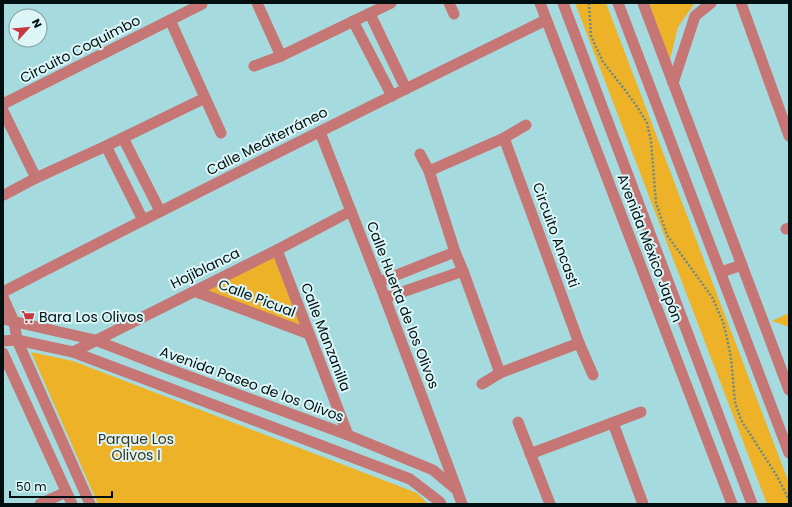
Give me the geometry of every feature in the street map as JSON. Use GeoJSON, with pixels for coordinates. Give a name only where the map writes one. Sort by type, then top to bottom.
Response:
{"type":"FeatureCollection","features":[{"type":"Feature","properties":{"kind":"street"},"geometry":{"type":"LineString","coordinates":[[258,3],[280,56]]}},
{"type":"Feature","properties":{"kind":"street"},"geometry":{"type":"LineString","coordinates":[[254,66],[280,56],[391,3]]}},
{"type":"Feature","properties":{"kind":"street"},"geometry":{"type":"LineString","coordinates":[[450,3],[454,14]]}},
{"type":"Feature","properties":{"kind":"street","name":"Avenida México Japón"},"geometry":{"type":"LineString","coordinates":[[540,3],[732,504]]}},
{"type":"Feature","properties":{"kind":"street","name":"Avenida México Japón"},"geometry":{"type":"LineString","coordinates":[[563,3],[752,504]]}},
{"type":"Feature","properties":{"kind":"street"},"geometry":{"type":"LineString","coordinates":[[618,3],[789,453]]}},
{"type":"Feature","properties":{"kind":"street"},"geometry":{"type":"LineString","coordinates":[[643,3],[789,390]]}},
{"type":"Feature","properties":{"kind":"street"},"geometry":{"type":"LineString","coordinates":[[673,83],[694,16],[712,3]]}},
{"type":"Feature","properties":{"kind":"street"},"geometry":{"type":"LineString","coordinates":[[740,3],[789,136]]}},
{"type":"Feature","properties":{"kind":"street","name":"Circuito Coquimbo"},"geometry":{"type":"LineString","coordinates":[[3,104],[202,4]]}},
{"type":"Feature","properties":{"kind":"street"},"geometry":{"type":"LineString","coordinates":[[370,14],[406,89]]}},
{"type":"Feature","properties":{"kind":"street"},"geometry":{"type":"LineString","coordinates":[[170,20],[220,133]]}},
{"type":"Feature","properties":{"kind":"street","name":"Calle Mediterráneo"},"geometry":{"type":"LineString","coordinates":[[3,292],[160,211],[546,20]]}},
{"type":"Feature","properties":{"kind":"street"},"geometry":{"type":"LineString","coordinates":[[353,21],[392,96]]}},
{"type":"Feature","properties":{"kind":"street"},"geometry":{"type":"LineString","coordinates":[[4,195],[36,178],[205,98]]}},
{"type":"Feature","properties":{"kind":"street"},"geometry":{"type":"LineString","coordinates":[[3,111],[36,178]]}},
{"type":"Feature","properties":{"kind":"street"},"geometry":{"type":"LineString","coordinates":[[429,171],[504,138],[526,125]]}},
{"type":"Feature","properties":{"kind":"street","name":"Calle Huerta de los Olivos"},"geometry":{"type":"LineString","coordinates":[[320,132],[385,298],[457,490]]}},
{"type":"Feature","properties":{"kind":"street"},"geometry":{"type":"LineString","coordinates":[[123,138],[160,211]]}},
{"type":"Feature","properties":{"kind":"street","name":"Circuito Ancasti"},"geometry":{"type":"LineString","coordinates":[[504,138],[592,375]]}},
{"type":"Feature","properties":{"kind":"street"},"geometry":{"type":"LineString","coordinates":[[106,146],[143,220]]}},
{"type":"Feature","properties":{"kind":"street"},"geometry":{"type":"LineString","coordinates":[[420,154],[429,171],[455,252],[500,373]]}},
{"type":"Feature","properties":{"kind":"street","name":"Hojiblanca"},"geometry":{"type":"LineString","coordinates":[[73,352],[277,250],[351,211]]}},
{"type":"Feature","properties":{"kind":"street","name":"Calle Manzanilla"},"geometry":{"type":"LineString","coordinates":[[277,250],[348,435]]}},
{"type":"Feature","properties":{"kind":"street"},"geometry":{"type":"LineString","coordinates":[[378,282],[455,252]]}},
{"type":"Feature","properties":{"kind":"street"},"geometry":{"type":"LineString","coordinates":[[721,272],[742,265]]}},
{"type":"Feature","properties":{"kind":"street"},"geometry":{"type":"LineString","coordinates":[[385,298],[463,271]]}},
{"type":"Feature","properties":{"kind":"street","name":"Calle Picual"},"geometry":{"type":"LineString","coordinates":[[194,291],[309,334]]}},
{"type":"Feature","properties":{"kind":"street"},"geometry":{"type":"LineString","coordinates":[[3,297],[14,322],[17,340],[90,504]]}},
{"type":"Feature","properties":{"kind":"street","name":"Avenida Paseo de los Olivos"},"geometry":{"type":"LineString","coordinates":[[3,319],[95,340],[348,435],[433,470],[457,490]]}},
{"type":"Feature","properties":{"kind":"street"},"geometry":{"type":"LineString","coordinates":[[3,341],[17,340],[73,352],[410,479],[441,504]]}},
{"type":"Feature","properties":{"kind":"street"},"geometry":{"type":"LineString","coordinates":[[482,384],[500,373],[579,343]]}},
{"type":"Feature","properties":{"kind":"street"},"geometry":{"type":"LineString","coordinates":[[3,353],[72,504]]}},
{"type":"Feature","properties":{"kind":"street"},"geometry":{"type":"LineString","coordinates":[[530,454],[641,412]]}},
{"type":"Feature","properties":{"kind":"street"},"geometry":{"type":"LineString","coordinates":[[518,422],[550,504]]}},
{"type":"Feature","properties":{"kind":"street"},"geometry":{"type":"LineString","coordinates":[[613,423],[643,504]]}},
{"type":"Feature","properties":{"kind":"street"},"geometry":{"type":"LineString","coordinates":[[457,490],[462,504]]}},
{"type":"Feature","properties":{"kind":"street"},"geometry":{"type":"LineString","coordinates":[[40,504],[66,492]]}},
{"type":"Feature","properties":{"kind":"path"},"geometry":{"type":"LineString","coordinates":[[589,3],[591,36],[603,62],[638,108],[647,123],[651,141],[656,203],[667,235],[712,297],[723,322],[731,358],[735,402],[741,420],[777,476],[789,500]]}},
{"type":"Feature","properties":{"kind":"green space"},"geometry":{"type":"Polygon","coordinates":[[[575,3],[606,3],[789,483],[789,504],[767,504],[575,3]]]}},
{"type":"Feature","properties":{"kind":"green space"},"geometry":{"type":"Polygon","coordinates":[[[649,3],[696,3],[678,27],[670,60],[649,3]]]}},
{"type":"Feature","properties":{"kind":"green space"},"geometry":{"type":"Polygon","coordinates":[[[274,257],[301,327],[207,290],[274,257]]]}},
{"type":"Feature","properties":{"kind":"green space"},"geometry":{"type":"Polygon","coordinates":[[[789,313],[789,327],[772,321],[789,313]]]}},
{"type":"Feature","properties":{"kind":"green space","name":"Parque Los Olivos I"},"geometry":{"type":"Polygon","coordinates":[[[31,352],[73,361],[417,493],[428,504],[98,504],[31,352]]]}},
{"type":"Feature","properties":{"kind":"place","name":"Bara Los Olivos"},"geometry":{"type":"Point","coordinates":[28,317]}}]}
